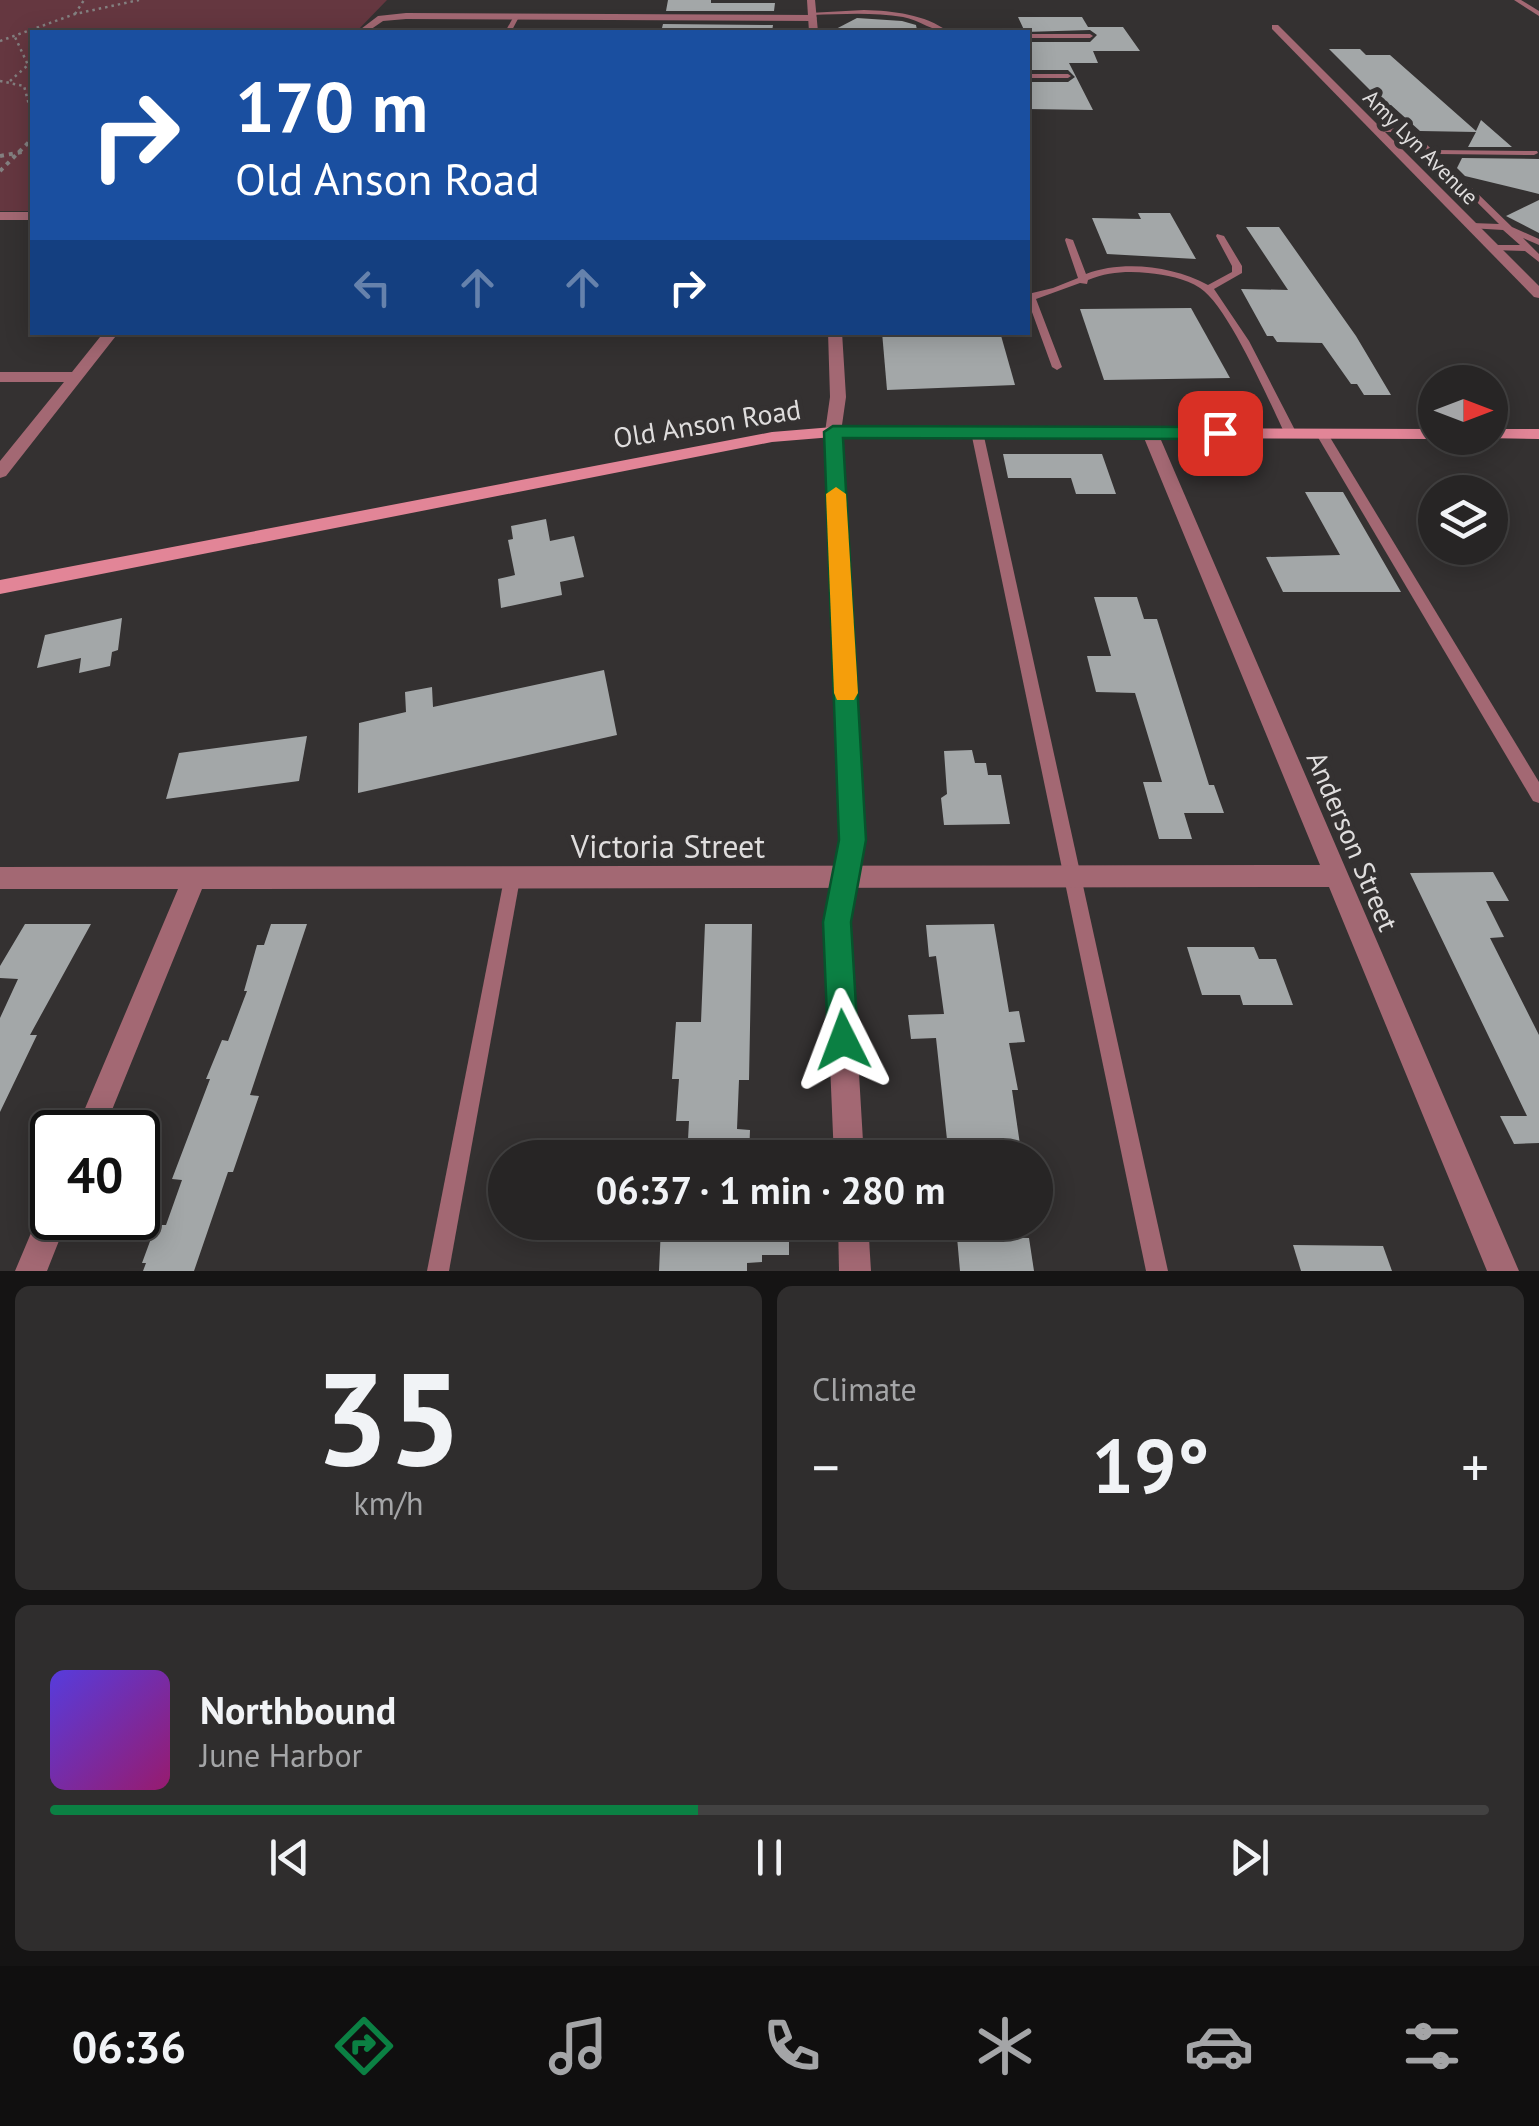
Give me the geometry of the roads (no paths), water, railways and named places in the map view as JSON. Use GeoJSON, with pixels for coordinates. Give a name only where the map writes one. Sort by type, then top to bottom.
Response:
{"type":"FeatureCollection","features":[{"type":"Feature","properties":{"kind":"main road","name":"Old Anson Road"},"geometry":{"type":"LineString","coordinates":[[0,587],[715,446],[833,432],[1418,434]]}},
{"type":"Feature","properties":{"kind":"main road"},"geometry":{"type":"LineString","coordinates":[[1508,434],[1539,434]]}},
{"type":"Feature","properties":{"kind":"street"},"geometry":{"type":"LineString","coordinates":[[812,0],[814,30]]}},
{"type":"Feature","properties":{"kind":"street"},"geometry":{"type":"LineString","coordinates":[[365,30],[381,18],[813,15]]}},
{"type":"Feature","properties":{"kind":"street","name":"Amy Lyn Avenue"},"geometry":{"type":"LineString","coordinates":[[1276,27],[1539,294]]}},
{"type":"Feature","properties":{"kind":"street"},"geometry":{"type":"LineString","coordinates":[[0,216],[30,216]]}},
{"type":"Feature","properties":{"kind":"street"},"geometry":{"type":"LineString","coordinates":[[0,472],[110,335]]}},
{"type":"Feature","properties":{"kind":"street"},"geometry":{"type":"LineString","coordinates":[[835,335],[838,397],[833,432],[853,840],[837,922],[848,1140]]}},
{"type":"Feature","properties":{"kind":"street"},"geometry":{"type":"LineString","coordinates":[[0,378],[75,378]]}},
{"type":"Feature","properties":{"kind":"street","name":"Anderson Street"},"geometry":{"type":"LineString","coordinates":[[1150,432],[1503,1271]]}},
{"type":"Feature","properties":{"kind":"street","name":"Victoria Street"},"geometry":{"type":"LineString","coordinates":[[0,878],[1335,876]]}},
{"type":"Feature","properties":{"kind":"street"},"geometry":{"type":"LineString","coordinates":[[97,1110],[194,880]]}},
{"type":"Feature","properties":{"kind":"street"},"geometry":{"type":"LineString","coordinates":[[31,1271],[44,1240]]}},
{"type":"Feature","properties":{"kind":"street"},"geometry":{"type":"LineString","coordinates":[[853,1240],[855,1271]]}},
{"type":"Feature","properties":{"kind":"lane"},"geometry":{"type":"LineString","coordinates":[[1517,0],[1539,14]]}},
{"type":"Feature","properties":{"kind":"lane"},"geometry":{"type":"LineString","coordinates":[[813,15],[896,14],[943,30]]}},
{"type":"Feature","properties":{"kind":"lane"},"geometry":{"type":"LineString","coordinates":[[509,30],[516,16]]}},
{"type":"Feature","properties":{"kind":"lane"},"geometry":{"type":"LineString","coordinates":[[1030,36],[1090,36]]}},
{"type":"Feature","properties":{"kind":"lane"},"geometry":{"type":"LineString","coordinates":[[1030,76],[1068,76]]}},
{"type":"Feature","properties":{"kind":"lane"},"geometry":{"type":"LineString","coordinates":[[1377,130],[1408,130],[1539,260]]}},
{"type":"Feature","properties":{"kind":"lane"},"geometry":{"type":"LineString","coordinates":[[1430,152],[1534,153]]}},
{"type":"Feature","properties":{"kind":"lane"},"geometry":{"type":"LineString","coordinates":[[1416,169],[1446,168]]}},
{"type":"Feature","properties":{"kind":"lane"},"geometry":{"type":"LineString","coordinates":[[1472,226],[1504,227],[1539,242]]}},
{"type":"Feature","properties":{"kind":"lane"},"geometry":{"type":"LineString","coordinates":[[1209,288],[1237,272],[1238,266],[1220,236]]}},
{"type":"Feature","properties":{"kind":"lane"},"geometry":{"type":"LineString","coordinates":[[1069,240],[1084,282]]}},
{"type":"Feature","properties":{"kind":"lane"},"geometry":{"type":"LineString","coordinates":[[1494,248],[1527,248]]}},
{"type":"Feature","properties":{"kind":"lane"},"geometry":{"type":"LineString","coordinates":[[1030,297],[1084,282],[1100,272],[1125,270],[1179,277],[1209,288],[1291,434]]}},
{"type":"Feature","properties":{"kind":"lane"},"geometry":{"type":"LineString","coordinates":[[1030,300],[1056,367]]}},
{"type":"Feature","properties":{"kind":"lane"},"geometry":{"type":"LineString","coordinates":[[976,432],[1157,1271]]}},
{"type":"Feature","properties":{"kind":"lane"},"geometry":{"type":"LineString","coordinates":[[1322,434],[1539,796]]}},
{"type":"Feature","properties":{"kind":"lane"},"geometry":{"type":"LineString","coordinates":[[438,1271],[512,878]]}}]}
